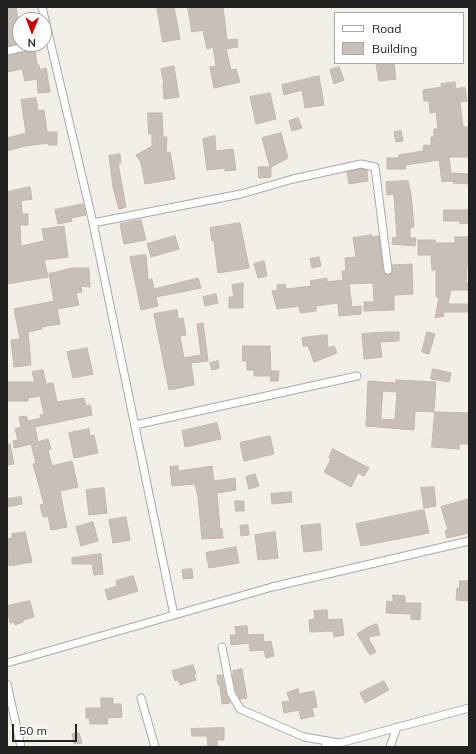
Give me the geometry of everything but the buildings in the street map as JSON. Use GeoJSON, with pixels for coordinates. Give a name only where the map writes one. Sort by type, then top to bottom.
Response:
{"type":"FeatureCollection","features":[{"type":"Feature","properties":{"kind":"street"},"geometry":{"type":"LineString","coordinates":[[50,52],[93,223],[174,615]]}},
{"type":"Feature","properties":{"kind":"street"},"geometry":{"type":"LineString","coordinates":[[93,223],[241,194],[293,179],[361,164],[368,164],[375,167],[388,270]]}},
{"type":"Feature","properties":{"kind":"street"},"geometry":{"type":"LineString","coordinates":[[135,425],[357,376]]}},
{"type":"Feature","properties":{"kind":"street"},"geometry":{"type":"LineString","coordinates":[[7,663],[272,587],[469,541]]}},
{"type":"Feature","properties":{"kind":"street"},"geometry":{"type":"LineString","coordinates":[[222,647],[231,693],[240,709],[304,737],[339,743]]}},
{"type":"Feature","properties":{"kind":"street"},"geometry":{"type":"LineString","coordinates":[[7,684],[21,747]]}},
{"type":"Feature","properties":{"kind":"street"},"geometry":{"type":"LineString","coordinates":[[141,698],[155,747]]}},
{"type":"Feature","properties":{"kind":"street"},"geometry":{"type":"LineString","coordinates":[[325,747],[469,708]]}},
{"type":"Feature","properties":{"kind":"street"},"geometry":{"type":"LineString","coordinates":[[390,747],[398,727]]}}]}
